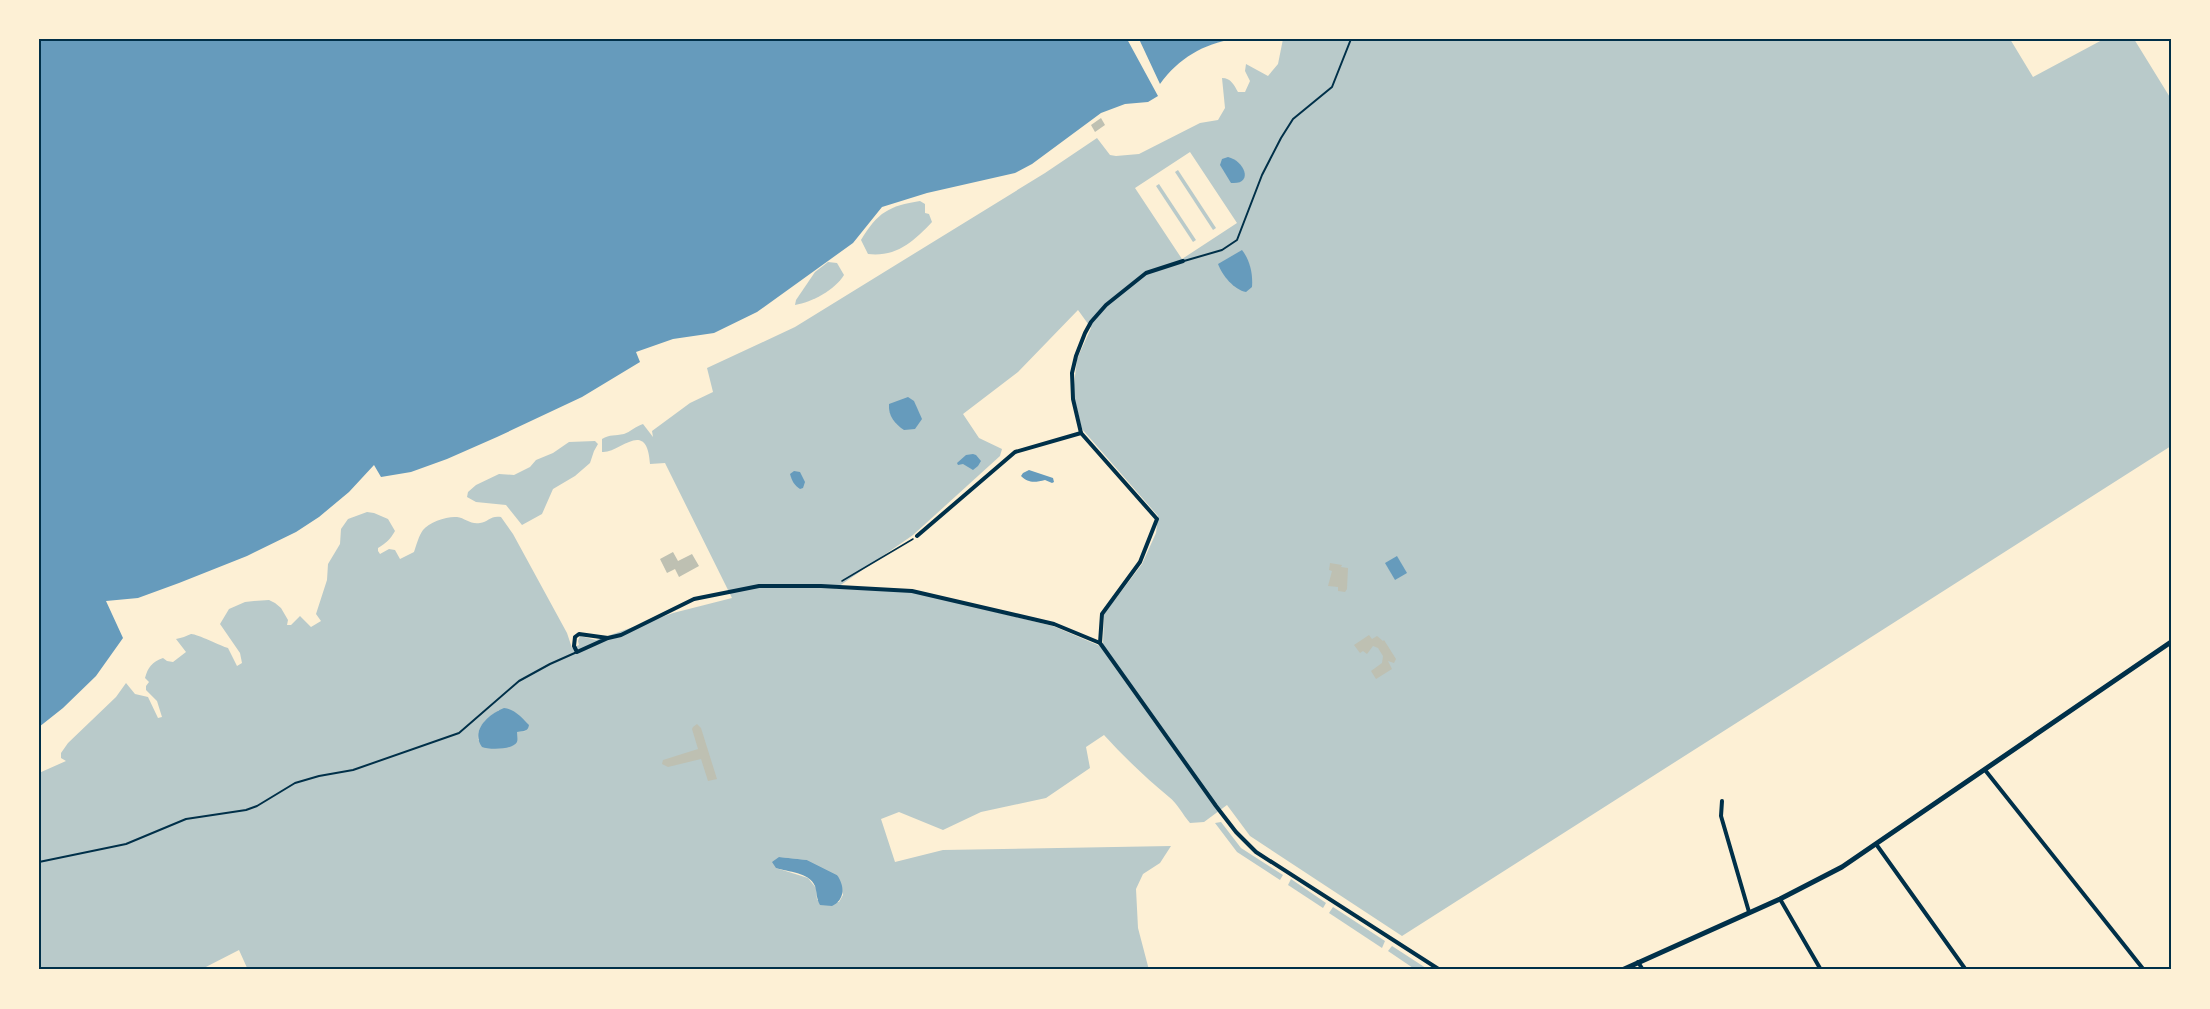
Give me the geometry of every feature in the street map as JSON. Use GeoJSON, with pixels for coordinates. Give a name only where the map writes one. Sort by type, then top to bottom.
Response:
{"type":"FeatureCollection","features":[{"type":"Feature","properties":{"kind":"street"},"geometry":{"type":"LineString","coordinates":[[1100,643],[1102,614],[1140,562],[1157,519],[1082,433],[1071,381],[1076,356],[1091,322],[1113,298],[1154,269],[1184,261]]}},
{"type":"Feature","properties":{"kind":"street"},"geometry":{"type":"LineString","coordinates":[[917,536],[1015,452],[1082,433]]}},
{"type":"Feature","properties":{"kind":"street"},"geometry":{"type":"LineString","coordinates":[[608,638],[577,634],[574,640],[577,652],[651,622],[694,599],[759,586],[912,591],[1054,624],[1100,643],[1216,806],[1236,832],[1256,852],[1440,970]]}},
{"type":"Feature","properties":{"kind":"street"},"geometry":{"type":"LineString","coordinates":[[1622,970],[1780,899],[1842,867],[2171,642]]}},
{"type":"Feature","properties":{"kind":"street"},"geometry":{"type":"LineString","coordinates":[[1985,770],[2144,970]]}},
{"type":"Feature","properties":{"kind":"street"},"geometry":{"type":"LineString","coordinates":[[1722,801],[1721,816],[1749,912]]}},
{"type":"Feature","properties":{"kind":"street"},"geometry":{"type":"LineString","coordinates":[[1876,844],[1966,970]]}},
{"type":"Feature","properties":{"kind":"street"},"geometry":{"type":"LineString","coordinates":[[1780,899],[1821,970]]}},
{"type":"Feature","properties":{"kind":"street"},"geometry":{"type":"LineString","coordinates":[[1638,962],[1642,970]]}},
{"type":"Feature","properties":{"kind":"lane"},"geometry":{"type":"LineString","coordinates":[[1184,261],[1222,250],[1239,237],[1262,175],[1281,138],[1293,119],[1332,87],[1351,39]]}},
{"type":"Feature","properties":{"kind":"lane"},"geometry":{"type":"LineString","coordinates":[[39,862],[126,844],[186,819],[246,810],[257,806],[295,783],[353,770],[459,733],[527,676],[577,652]]}},
{"type":"Feature","properties":{"kind":"path"},"geometry":{"type":"LineString","coordinates":[[840,587],[843,579],[917,536]]}},
{"type":"Feature","properties":{"kind":"shaded area"},"geometry":{"type":"Polygon","coordinates":[[[1283,39],[2010,39],[2033,77],[2104,39],[2134,39],[2171,99],[2171,446],[1402,936],[1250,836],[1227,805],[1204,822],[1190,823],[1172,800],[1104,735],[1086,747],[1090,768],[1046,798],[981,812],[943,830],[899,812],[881,819],[895,862],[943,850],[1171,846],[1160,863],[1143,874],[1136,889],[1138,928],[1149,970],[248,970],[239,950],[200,970],[39,970],[39,773],[66,761],[61,758],[61,753],[68,743],[116,697],[126,683],[135,694],[148,697],[158,718],[162,717],[157,701],[146,690],[149,682],[145,678],[149,668],[156,661],[163,658],[173,662],[186,652],[176,639],[193,634],[228,648],[237,666],[242,663],[240,653],[220,624],[229,609],[245,602],[269,600],[281,608],[288,620],[287,625],[291,625],[300,616],[311,627],[321,621],[316,614],[327,580],[328,564],[340,544],[341,529],[348,519],[367,512],[388,519],[395,531],[388,541],[378,548],[380,554],[389,549],[395,550],[400,559],[414,552],[423,530],[438,520],[457,517],[477,523],[501,517],[513,534],[567,633],[572,648],[579,645],[580,636],[596,640],[673,613],[732,598],[665,463],[650,464],[648,450],[644,443],[638,440],[602,452],[602,439],[624,434],[643,424],[653,437],[652,431],[690,403],[713,392],[707,368],[795,327],[1045,173],[1097,138],[1110,155],[1139,154],[1200,123],[1218,120],[1225,108],[1222,78],[1234,84],[1238,92],[1245,92],[1250,81],[1245,71],[1246,64],[1268,76],[1278,64],[1283,39]],[[1190,152],[1135,188],[1182,259],[1237,223],[1190,152]],[[1078,310],[1018,372],[963,414],[979,438],[1002,449],[1000,456],[913,535],[835,589],[906,590],[1053,626],[1100,646],[1103,644],[1104,614],[1142,564],[1156,533],[1158,516],[1082,429],[1073,393],[1077,359],[1091,328],[1078,310]],[[499,710],[487,719],[479,730],[478,740],[504,747],[514,745],[517,732],[526,731],[499,710]],[[779,857],[776,868],[808,878],[816,888],[817,900],[839,902],[843,895],[837,875],[807,860],[779,857]]]}},
{"type":"Feature","properties":{"kind":"shaded area"},"geometry":{"type":"Polygon","coordinates":[[[1178,170],[1216,228],[1213,230],[1175,172],[1178,170]]]}},
{"type":"Feature","properties":{"kind":"shaded area"},"geometry":{"type":"Polygon","coordinates":[[[1159,184],[1196,240],[1193,242],[1156,186],[1159,184]]]}},
{"type":"Feature","properties":{"kind":"shaded area"},"geometry":{"type":"Polygon","coordinates":[[[920,201],[925,204],[925,213],[929,214],[932,222],[904,247],[888,253],[868,254],[861,240],[873,223],[892,208],[920,201]]]}},
{"type":"Feature","properties":{"kind":"shaded area"},"geometry":{"type":"Polygon","coordinates":[[[828,262],[837,263],[844,275],[835,286],[822,294],[795,305],[815,272],[828,262]]]}},
{"type":"Feature","properties":{"kind":"shaded area"},"geometry":{"type":"Polygon","coordinates":[[[595,441],[598,444],[590,463],[575,476],[553,489],[542,514],[522,525],[506,505],[476,502],[467,497],[468,492],[476,485],[499,474],[514,475],[569,442],[595,441]]]}},
{"type":"Feature","properties":{"kind":"shaded area"},"geometry":{"type":"Polygon","coordinates":[[[1221,822],[1241,848],[1283,875],[1280,880],[1237,852],[1215,823],[1221,822]]]}},
{"type":"Feature","properties":{"kind":"shaded area"},"geometry":{"type":"Polygon","coordinates":[[[1291,879],[1326,903],[1323,908],[1288,885],[1291,879]]]}},
{"type":"Feature","properties":{"kind":"shaded area"},"geometry":{"type":"Polygon","coordinates":[[[1333,907],[1385,941],[1382,948],[1329,913],[1333,907]]]}},
{"type":"Feature","properties":{"kind":"shaded area"},"geometry":{"type":"Polygon","coordinates":[[[1392,946],[1429,970],[1416,970],[1388,951],[1392,946]]]}},
{"type":"Feature","properties":{"kind":"water"},"geometry":{"type":"Polygon","coordinates":[[[39,39],[1127,39],[1158,96],[1148,102],[1125,104],[1101,113],[1032,164],[1015,173],[927,193],[882,207],[853,243],[757,312],[714,333],[673,339],[636,352],[640,362],[582,397],[447,459],[411,472],[381,477],[374,465],[349,492],[319,517],[296,532],[247,556],[138,598],[106,601],[123,638],[96,676],[63,708],[39,727],[39,39]]]}},
{"type":"Feature","properties":{"kind":"water"},"geometry":{"type":"Polygon","coordinates":[[[1139,39],[1234,39],[1212,44],[1192,54],[1175,67],[1160,84],[1139,39]]]}},
{"type":"Feature","properties":{"kind":"water"},"geometry":{"type":"Polygon","coordinates":[[[1228,157],[1239,163],[1244,172],[1245,177],[1238,183],[1231,183],[1220,165],[1222,159],[1228,157]]]}},
{"type":"Feature","properties":{"kind":"water"},"geometry":{"type":"Polygon","coordinates":[[[1242,250],[1249,263],[1252,277],[1252,287],[1246,292],[1229,281],[1218,264],[1242,250]]]}},
{"type":"Feature","properties":{"kind":"water"},"geometry":{"type":"Polygon","coordinates":[[[908,397],[914,401],[922,419],[915,429],[904,430],[893,419],[889,404],[908,397]]]}},
{"type":"Feature","properties":{"kind":"water"},"geometry":{"type":"Polygon","coordinates":[[[973,454],[981,461],[973,470],[963,464],[958,465],[957,463],[966,455],[973,454]]]}},
{"type":"Feature","properties":{"kind":"water"},"geometry":{"type":"Polygon","coordinates":[[[1029,470],[1053,478],[1054,482],[1030,481],[1021,476],[1029,470]]]}},
{"type":"Feature","properties":{"kind":"water"},"geometry":{"type":"Polygon","coordinates":[[[794,471],[800,472],[805,482],[803,488],[800,489],[792,481],[790,474],[794,471]]]}},
{"type":"Feature","properties":{"kind":"water"},"geometry":{"type":"Polygon","coordinates":[[[1397,556],[1407,573],[1395,580],[1385,563],[1397,556]]]}},
{"type":"Feature","properties":{"kind":"water"},"geometry":{"type":"Polygon","coordinates":[[[504,708],[512,710],[521,717],[529,725],[528,729],[517,732],[517,742],[511,747],[495,749],[482,747],[478,735],[483,723],[504,708]]]}},
{"type":"Feature","properties":{"kind":"water"},"geometry":{"type":"Polygon","coordinates":[[[779,857],[807,860],[837,875],[842,888],[839,900],[832,906],[820,905],[812,881],[798,873],[776,868],[772,862],[779,857]]]}},
{"type":"Feature","properties":{"kind":"building"},"geometry":{"type":"Polygon","coordinates":[[[1101,118],[1105,125],[1095,132],[1091,125],[1101,118]]]}},
{"type":"Feature","properties":{"kind":"building"},"geometry":{"type":"Polygon","coordinates":[[[673,552],[678,561],[692,554],[699,566],[679,577],[675,569],[667,573],[660,559],[673,552]]]}},
{"type":"Feature","properties":{"kind":"building"},"geometry":{"type":"Polygon","coordinates":[[[1330,563],[1348,568],[1345,592],[1338,591],[1338,587],[1328,586],[1332,571],[1329,570],[1330,563]]]}},
{"type":"Feature","properties":{"kind":"building"},"geometry":{"type":"Polygon","coordinates":[[[1369,635],[1372,639],[1377,636],[1384,640],[1396,659],[1394,663],[1388,661],[1392,669],[1376,679],[1371,671],[1382,663],[1383,656],[1378,648],[1373,646],[1367,654],[1363,651],[1360,653],[1354,645],[1369,635]]]}},
{"type":"Feature","properties":{"kind":"building"},"geometry":{"type":"Polygon","coordinates":[[[697,724],[701,728],[717,779],[708,781],[701,759],[668,767],[662,764],[663,760],[698,749],[692,729],[697,724]]]}}]}
